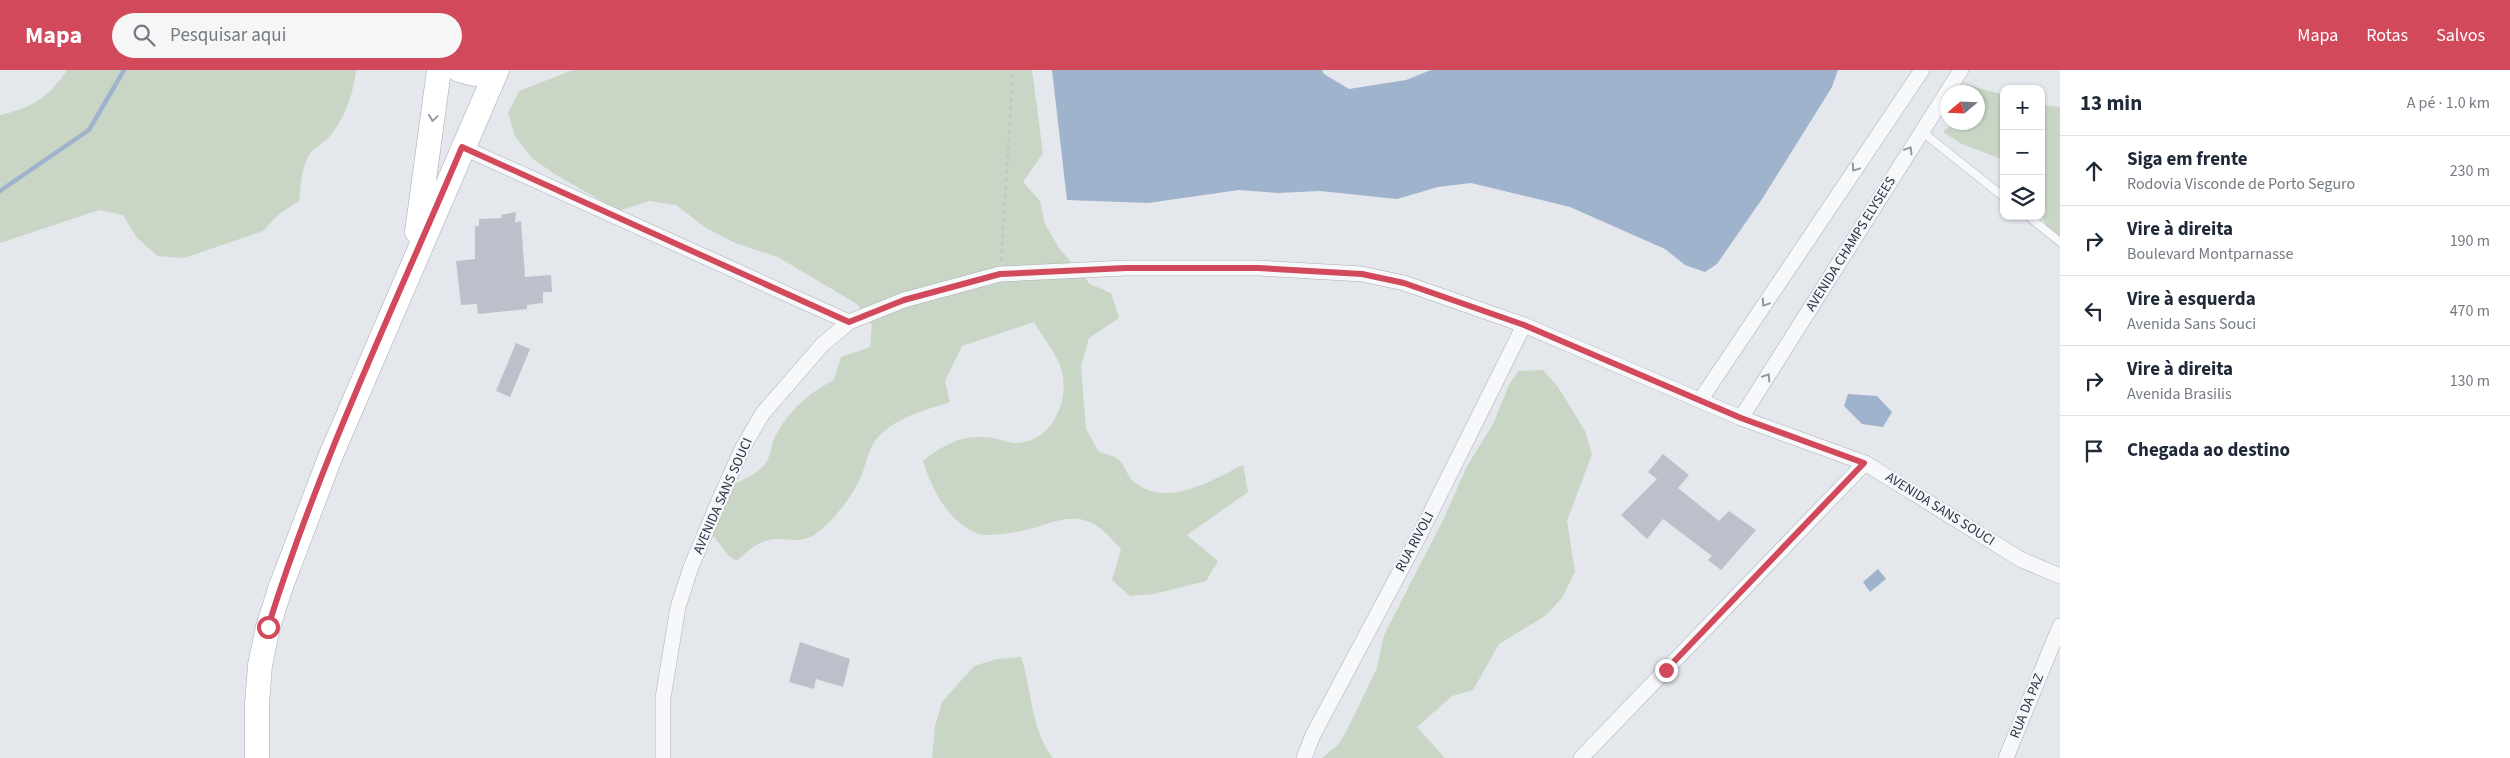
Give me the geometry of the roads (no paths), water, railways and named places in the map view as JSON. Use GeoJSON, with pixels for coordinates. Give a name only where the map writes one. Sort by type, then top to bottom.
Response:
{"type":"FeatureCollection","features":[{"type":"Feature","properties":{"kind":"main road"},"geometry":{"type":"LineString","coordinates":[[412,264],[439,70]]}},
{"type":"Feature","properties":{"kind":"main road"},"geometry":{"type":"LineString","coordinates":[[459,70],[474,74],[490,70]]}},
{"type":"Feature","properties":{"kind":"main road"},"geometry":{"type":"LineString","coordinates":[[257,758],[257,704],[260,665],[277,598],[331,455],[462,147],[497,70]]}},
{"type":"Feature","properties":{"kind":"street"},"geometry":{"type":"LineString","coordinates":[[1701,399],[1922,70]]}},
{"type":"Feature","properties":{"kind":"street","name":"AVENIDA CHAMPS ELYSEES"},"geometry":{"type":"LineString","coordinates":[[1741,418],[1841,263],[1921,131],[1961,70]]}},
{"type":"Feature","properties":{"kind":"street"},"geometry":{"type":"LineString","coordinates":[[462,147],[849,322]]}},
{"type":"Feature","properties":{"kind":"street","name":"AVENIDA SANS SOUCI"},"geometry":{"type":"LineString","coordinates":[[663,758],[663,698],[678,607],[691,567],[742,447],[763,413],[822,345],[849,322],[904,300],[1000,274],[1126,268],[1258,268],[1362,274],[1404,283],[1524,325],[1701,399],[1741,418],[1864,463],[2020,559],[2060,576]]}},
{"type":"Feature","properties":{"kind":"street","name":"RUA RIVOLI"},"geometry":{"type":"LineString","coordinates":[[1304,758],[1312,735],[1421,532],[1524,325]]}},
{"type":"Feature","properties":{"kind":"street"},"geometry":{"type":"LineString","coordinates":[[1581,758],[1864,463]]}},
{"type":"Feature","properties":{"kind":"street","name":"RUA DA PAZ"},"geometry":{"type":"LineString","coordinates":[[2006,758],[2060,626]]}},
{"type":"Feature","properties":{"kind":"lane"},"geometry":{"type":"LineString","coordinates":[[1921,131],[2000,194]]}},
{"type":"Feature","properties":{"kind":"lane"},"geometry":{"type":"LineString","coordinates":[[2033,220],[2060,242]]}},
{"type":"Feature","properties":{"kind":"water"},"geometry":{"type":"Polygon","coordinates":[[[1052,70],[1322,70],[1324,74],[1349,89],[1406,80],[1431,70],[1838,70],[1832,87],[1762,199],[1717,264],[1705,272],[1685,265],[1665,249],[1570,207],[1471,183],[1438,187],[1397,199],[1320,191],[1278,193],[1239,190],[1148,203],[1067,200],[1052,70]]]}},
{"type":"Feature","properties":{"kind":"water"},"geometry":{"type":"Polygon","coordinates":[[[1848,394],[1877,396],[1892,412],[1883,427],[1862,424],[1844,406],[1848,394]]]}},
{"type":"Feature","properties":{"kind":"water"},"geometry":{"type":"Polygon","coordinates":[[[1878,569],[1886,579],[1870,592],[1863,582],[1878,569]]]}},
{"type":"Feature","properties":{"kind":"waterway"},"geometry":{"type":"LineString","coordinates":[[0,191],[89,130],[124,70]]}}]}
